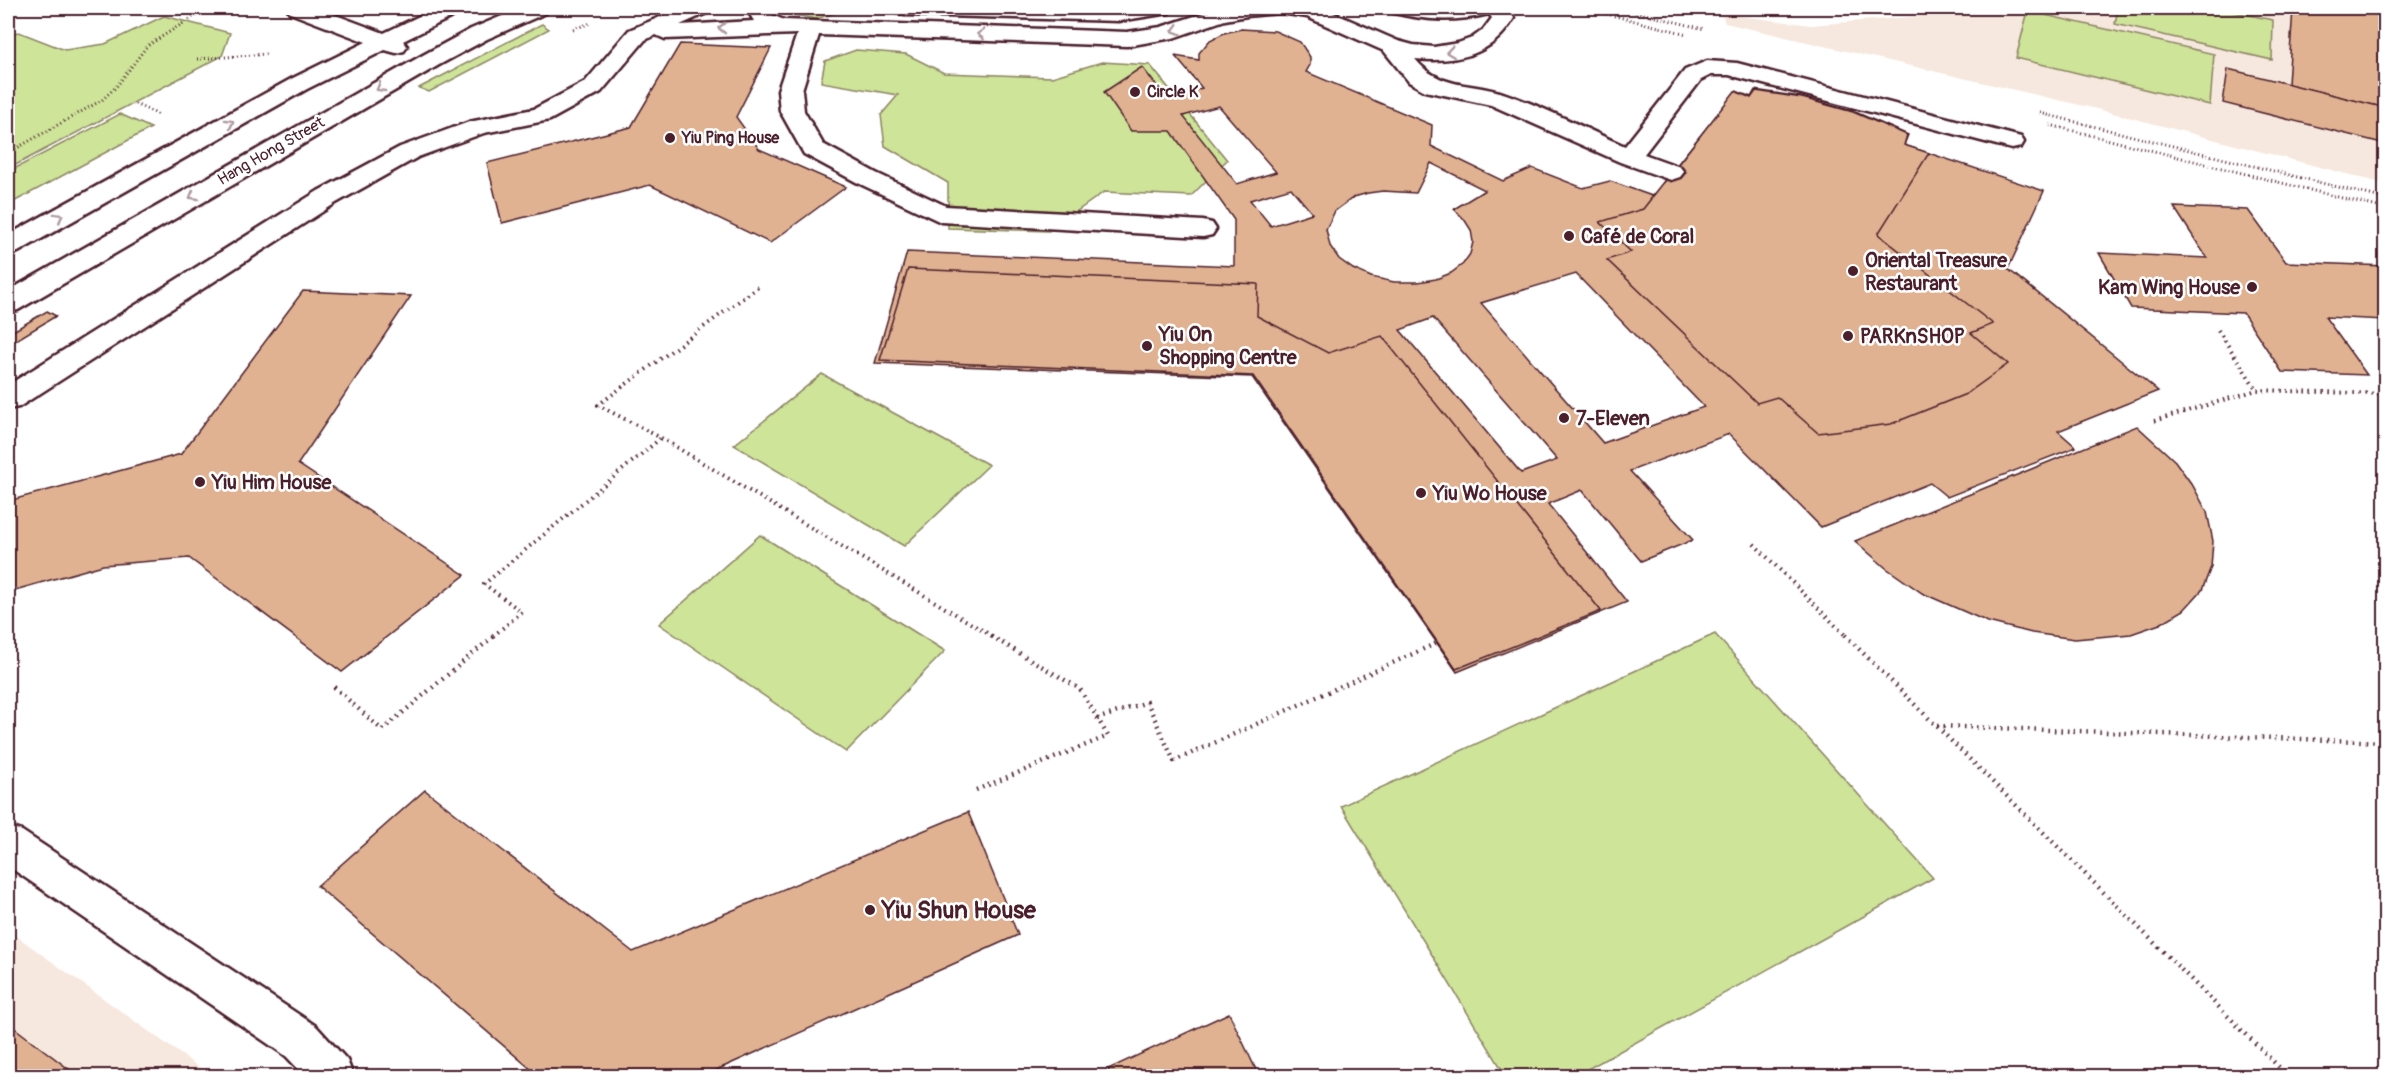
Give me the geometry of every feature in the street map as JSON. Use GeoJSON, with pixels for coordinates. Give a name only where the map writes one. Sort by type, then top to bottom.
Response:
{"type":"FeatureCollection","features":[{"type":"Feature","properties":{"kind":"street"},"geometry":{"type":"LineString","coordinates":[[298,8],[431,60]]}},
{"type":"Feature","properties":{"kind":"street"},"geometry":{"type":"LineString","coordinates":[[409,8],[442,12],[479,34]]}},
{"type":"Feature","properties":{"kind":"street","name":"Hang Hong Street"},"geometry":{"type":"LineString","coordinates":[[8,303],[431,60],[479,34],[538,8]]}},
{"type":"Feature","properties":{"kind":"street"},"geometry":{"type":"LineString","coordinates":[[8,399],[327,197],[409,152],[478,127],[541,115],[593,87],[637,35],[699,8]]}},
{"type":"Feature","properties":{"kind":"street"},"geometry":{"type":"LineString","coordinates":[[757,8],[763,19],[780,27]]}},
{"type":"Feature","properties":{"kind":"street"},"geometry":{"type":"LineString","coordinates":[[839,28],[885,8]]}},
{"type":"Feature","properties":{"kind":"street"},"geometry":{"type":"LineString","coordinates":[[904,8],[1119,14],[1161,8]]}},
{"type":"Feature","properties":{"kind":"street"},"geometry":{"type":"LineString","coordinates":[[637,35],[711,28],[780,27],[1127,39],[1165,33],[1220,15],[1247,9],[1273,8]]}},
{"type":"Feature","properties":{"kind":"street"},"geometry":{"type":"LineString","coordinates":[[1288,8],[1320,10],[1394,49],[1423,53],[1450,53],[1481,60]]}},
{"type":"Feature","properties":{"kind":"street"},"geometry":{"type":"LineString","coordinates":[[1402,8],[1446,14],[1462,14],[1486,8]]}},
{"type":"Feature","properties":{"kind":"street"},"geometry":{"type":"LineString","coordinates":[[1481,60],[1503,18],[1496,8]]}},
{"type":"Feature","properties":{"kind":"street"},"geometry":{"type":"LineString","coordinates":[[8,246],[299,84],[442,12]]}},
{"type":"Feature","properties":{"kind":"street"},"geometry":{"type":"LineString","coordinates":[[810,29],[790,90],[792,111],[813,149],[867,178],[941,214],[1203,229]]}},
{"type":"Feature","properties":{"kind":"street"},"geometry":{"type":"LineString","coordinates":[[1394,49],[1417,77],[1433,86],[1498,99],[1629,157],[1671,172]]}},
{"type":"Feature","properties":{"kind":"street"},"geometry":{"type":"LineString","coordinates":[[1481,60],[1498,99]]}},
{"type":"Feature","properties":{"kind":"street"},"geometry":{"type":"LineString","coordinates":[[1629,157],[1693,75],[1707,68],[1729,68],[2012,142]]}},
{"type":"Feature","properties":{"kind":"street"},"geometry":{"type":"LineString","coordinates":[[8,844],[302,1041],[331,1077]]}},
{"type":"Feature","properties":{"kind":"path"},"geometry":{"type":"LineString","coordinates":[[8,153],[102,100],[127,73],[147,46],[206,9]]}},
{"type":"Feature","properties":{"kind":"path"},"geometry":{"type":"LineString","coordinates":[[196,59],[272,54]]}},
{"type":"Feature","properties":{"kind":"path"},"geometry":{"type":"LineString","coordinates":[[135,104],[164,118]]}},
{"type":"Feature","properties":{"kind":"path"},"geometry":{"type":"LineString","coordinates":[[758,287],[598,405],[661,438],[1080,689],[1108,736],[976,790]]}},
{"type":"Feature","properties":{"kind":"path"},"geometry":{"type":"LineString","coordinates":[[2218,330],[2258,390]]}},
{"type":"Feature","properties":{"kind":"path"},"geometry":{"type":"LineString","coordinates":[[2154,420],[2258,390],[2385,394]]}},
{"type":"Feature","properties":{"kind":"path"},"geometry":{"type":"LineString","coordinates":[[334,687],[382,730],[522,612],[484,584],[661,438]]}},
{"type":"Feature","properties":{"kind":"path"},"geometry":{"type":"LineString","coordinates":[[1754,544],[2288,1077]]}},
{"type":"Feature","properties":{"kind":"path"},"geometry":{"type":"LineString","coordinates":[[1097,719],[1147,702],[1174,761],[1437,643]]}},
{"type":"Feature","properties":{"kind":"path"},"geometry":{"type":"LineString","coordinates":[[1936,726],[2385,742]]}},
{"type":"Feature","properties":{"kind":"shaded area"},"geometry":{"type":"Polygon","coordinates":[[[1997,8],[2385,8],[2385,184],[2097,109],[1725,23],[1722,14],[1811,25],[1997,8]]]}},
{"type":"Feature","properties":{"kind":"shaded area"},"geometry":{"type":"Polygon","coordinates":[[[8,930],[211,1076],[8,1076],[8,930]]]}},
{"type":"Feature","properties":{"kind":"green space"},"geometry":{"type":"Polygon","coordinates":[[[785,8],[851,8],[816,19],[789,14],[785,8]]]}},
{"type":"Feature","properties":{"kind":"green space"},"geometry":{"type":"Polygon","coordinates":[[[2118,8],[2216,8],[2273,20],[2272,60],[2115,24],[2118,8]]]}},
{"type":"Feature","properties":{"kind":"green space"},"geometry":{"type":"Polygon","coordinates":[[[2028,11],[2214,54],[2210,105],[2016,58],[2028,11]]]}},
{"type":"Feature","properties":{"kind":"green space"},"geometry":{"type":"Polygon","coordinates":[[[164,16],[230,33],[222,56],[8,169],[8,34],[19,32],[65,50],[105,44],[164,16]]]}},
{"type":"Feature","properties":{"kind":"green space"},"geometry":{"type":"Polygon","coordinates":[[[542,24],[549,29],[429,92],[419,88],[542,24]]]}},
{"type":"Feature","properties":{"kind":"green space"},"geometry":{"type":"Polygon","coordinates":[[[856,50],[906,54],[944,73],[1052,77],[1102,62],[1150,65],[1227,160],[1191,196],[1104,192],[1049,231],[948,228],[948,183],[885,146],[881,115],[898,95],[821,82],[825,61],[856,50]]]}},
{"type":"Feature","properties":{"kind":"green space"},"geometry":{"type":"Polygon","coordinates":[[[120,114],[151,128],[8,205],[8,172],[120,114]]]}},
{"type":"Feature","properties":{"kind":"green space"},"geometry":{"type":"Polygon","coordinates":[[[822,374],[989,465],[904,546],[734,445],[822,374]]]}},
{"type":"Feature","properties":{"kind":"green space"},"geometry":{"type":"Polygon","coordinates":[[[760,535],[945,651],[846,752],[659,624],[760,535]]]}},
{"type":"Feature","properties":{"kind":"green space"},"geometry":{"type":"Polygon","coordinates":[[[1715,634],[1933,878],[1575,1076],[1506,1076],[1341,806],[1715,634]]]}},
{"type":"Feature","properties":{"kind":"building"},"geometry":{"type":"Polygon","coordinates":[[[2293,8],[2350,8],[2386,15],[2386,108],[2288,84],[2293,8]]]}},
{"type":"Feature","properties":{"kind":"building","name":"Yiu On Shopping Centre"},"geometry":{"type":"Polygon","coordinates":[[[1241,29],[1275,31],[1300,42],[1310,57],[1310,65],[1306,72],[1432,125],[1431,146],[1503,181],[1532,168],[1583,188],[1610,181],[1652,196],[1736,91],[1751,97],[1755,90],[1801,97],[1853,111],[1908,135],[1904,145],[2044,191],[2008,269],[2158,391],[2058,431],[2076,447],[1947,497],[1930,483],[1821,527],[1729,434],[1630,471],[1693,540],[1641,561],[1582,490],[1548,504],[1627,602],[1457,672],[1252,377],[875,363],[907,252],[1234,266],[1234,220],[1171,131],[1131,131],[1104,92],[1142,67],[1166,98],[1202,88],[1175,56],[1199,60],[1199,53],[1210,40],[1224,33],[1241,29]],[[1219,106],[1183,116],[1237,184],[1276,172],[1219,106]],[[1431,163],[1416,193],[1383,191],[1368,193],[1354,197],[1335,211],[1326,229],[1330,246],[1339,259],[1353,269],[1371,277],[1394,282],[1436,279],[1451,273],[1463,264],[1470,254],[1473,242],[1471,230],[1454,209],[1485,190],[1431,163]],[[1291,188],[1250,200],[1271,226],[1312,213],[1291,188]],[[1576,274],[1481,303],[1603,443],[1704,407],[1576,274]],[[1433,318],[1400,330],[1521,473],[1557,460],[1433,318]]]}},
{"type":"Feature","properties":{"kind":"building","name":"Yiu Ping House"},"geometry":{"type":"Polygon","coordinates":[[[680,44],[771,48],[736,117],[759,149],[846,187],[770,243],[650,185],[502,223],[487,163],[631,127],[680,44]]]}},
{"type":"Feature","properties":{"kind":"building"},"geometry":{"type":"Polygon","coordinates":[[[2228,69],[2386,108],[2386,144],[2223,103],[2228,69]]]}},
{"type":"Feature","properties":{"kind":"building"},"geometry":{"type":"Polygon","coordinates":[[[1735,91],[1751,98],[1756,91],[1802,98],[1853,112],[1907,135],[1904,145],[1929,153],[1878,234],[1993,324],[1971,333],[2008,364],[1966,394],[1891,424],[1818,433],[1777,397],[1757,403],[1607,260],[1631,252],[1600,222],[1643,209],[1735,91]]]}},
{"type":"Feature","properties":{"kind":"building","name":"Kam Wing House"},"geometry":{"type":"Polygon","coordinates":[[[2174,207],[2248,210],[2286,262],[2386,266],[2386,320],[2325,317],[2367,375],[2282,372],[2243,313],[2131,308],[2099,253],[2207,258],[2174,207]]]}},
{"type":"Feature","properties":{"kind":"building","name":"Yiu Wo House"},"geometry":{"type":"Polygon","coordinates":[[[908,269],[1258,284],[1257,316],[1328,353],[1382,336],[1601,611],[1456,669],[1253,376],[880,360],[908,269]]]}},
{"type":"Feature","properties":{"kind":"building","name":"Yiu Him House"},"geometry":{"type":"Polygon","coordinates":[[[303,291],[411,296],[298,464],[465,575],[342,672],[189,558],[103,565],[8,592],[8,501],[181,454],[303,291]]]}},
{"type":"Feature","properties":{"kind":"building"},"geometry":{"type":"Polygon","coordinates":[[[47,311],[56,316],[8,345],[8,334],[47,311]]]}},
{"type":"Feature","properties":{"kind":"building"},"geometry":{"type":"Polygon","coordinates":[[[2137,426],[2175,461],[2193,486],[2207,512],[2213,541],[2211,567],[2202,590],[2184,610],[2160,624],[2131,634],[2075,639],[2032,633],[1988,622],[1922,593],[1886,568],[1855,541],[2137,426]]]}},
{"type":"Feature","properties":{"kind":"building","name":"Yiu Shun House"},"geometry":{"type":"Polygon","coordinates":[[[425,790],[633,952],[968,812],[1018,935],[712,1072],[708,1076],[531,1076],[533,1071],[317,886],[425,790]]]}},
{"type":"Feature","properties":{"kind":"building"},"geometry":{"type":"Polygon","coordinates":[[[1229,1013],[1259,1076],[1111,1076],[1108,1069],[1229,1013]]]}},
{"type":"Feature","properties":{"kind":"building"},"geometry":{"type":"Polygon","coordinates":[[[8,1023],[78,1076],[8,1076],[8,1023]]]}},
{"type":"Feature","properties":{"kind":"place","name":"Circle K"},"geometry":{"type":"Point","coordinates":[1135,92]}},
{"type":"Feature","properties":{"kind":"place","name":"Yiu Ping House"},"geometry":{"type":"Point","coordinates":[670,138]}},
{"type":"Feature","properties":{"kind":"place","name":"Café de Coral"},"geometry":{"type":"Point","coordinates":[1569,236]}},
{"type":"Feature","properties":{"kind":"place","name":"Oriental Treasure Restaurant"},"geometry":{"type":"Point","coordinates":[1853,271]}},
{"type":"Feature","properties":{"kind":"place","name":"Kam Wing House"},"geometry":{"type":"Point","coordinates":[2252,287]}},
{"type":"Feature","properties":{"kind":"place","name":"PARKnSHOP"},"geometry":{"type":"Point","coordinates":[1848,336]}},
{"type":"Feature","properties":{"kind":"place","name":"Yiu On Shopping Centre"},"geometry":{"type":"Point","coordinates":[1147,346]}},
{"type":"Feature","properties":{"kind":"place","name":"7-Eleven"},"geometry":{"type":"Point","coordinates":[1564,418]}},
{"type":"Feature","properties":{"kind":"place","name":"Yiu Him House"},"geometry":{"type":"Point","coordinates":[200,482]}},
{"type":"Feature","properties":{"kind":"place","name":"Yiu Wo House"},"geometry":{"type":"Point","coordinates":[1421,493]}},
{"type":"Feature","properties":{"kind":"place","name":"Yiu Shun House"},"geometry":{"type":"Point","coordinates":[870,910]}}]}
